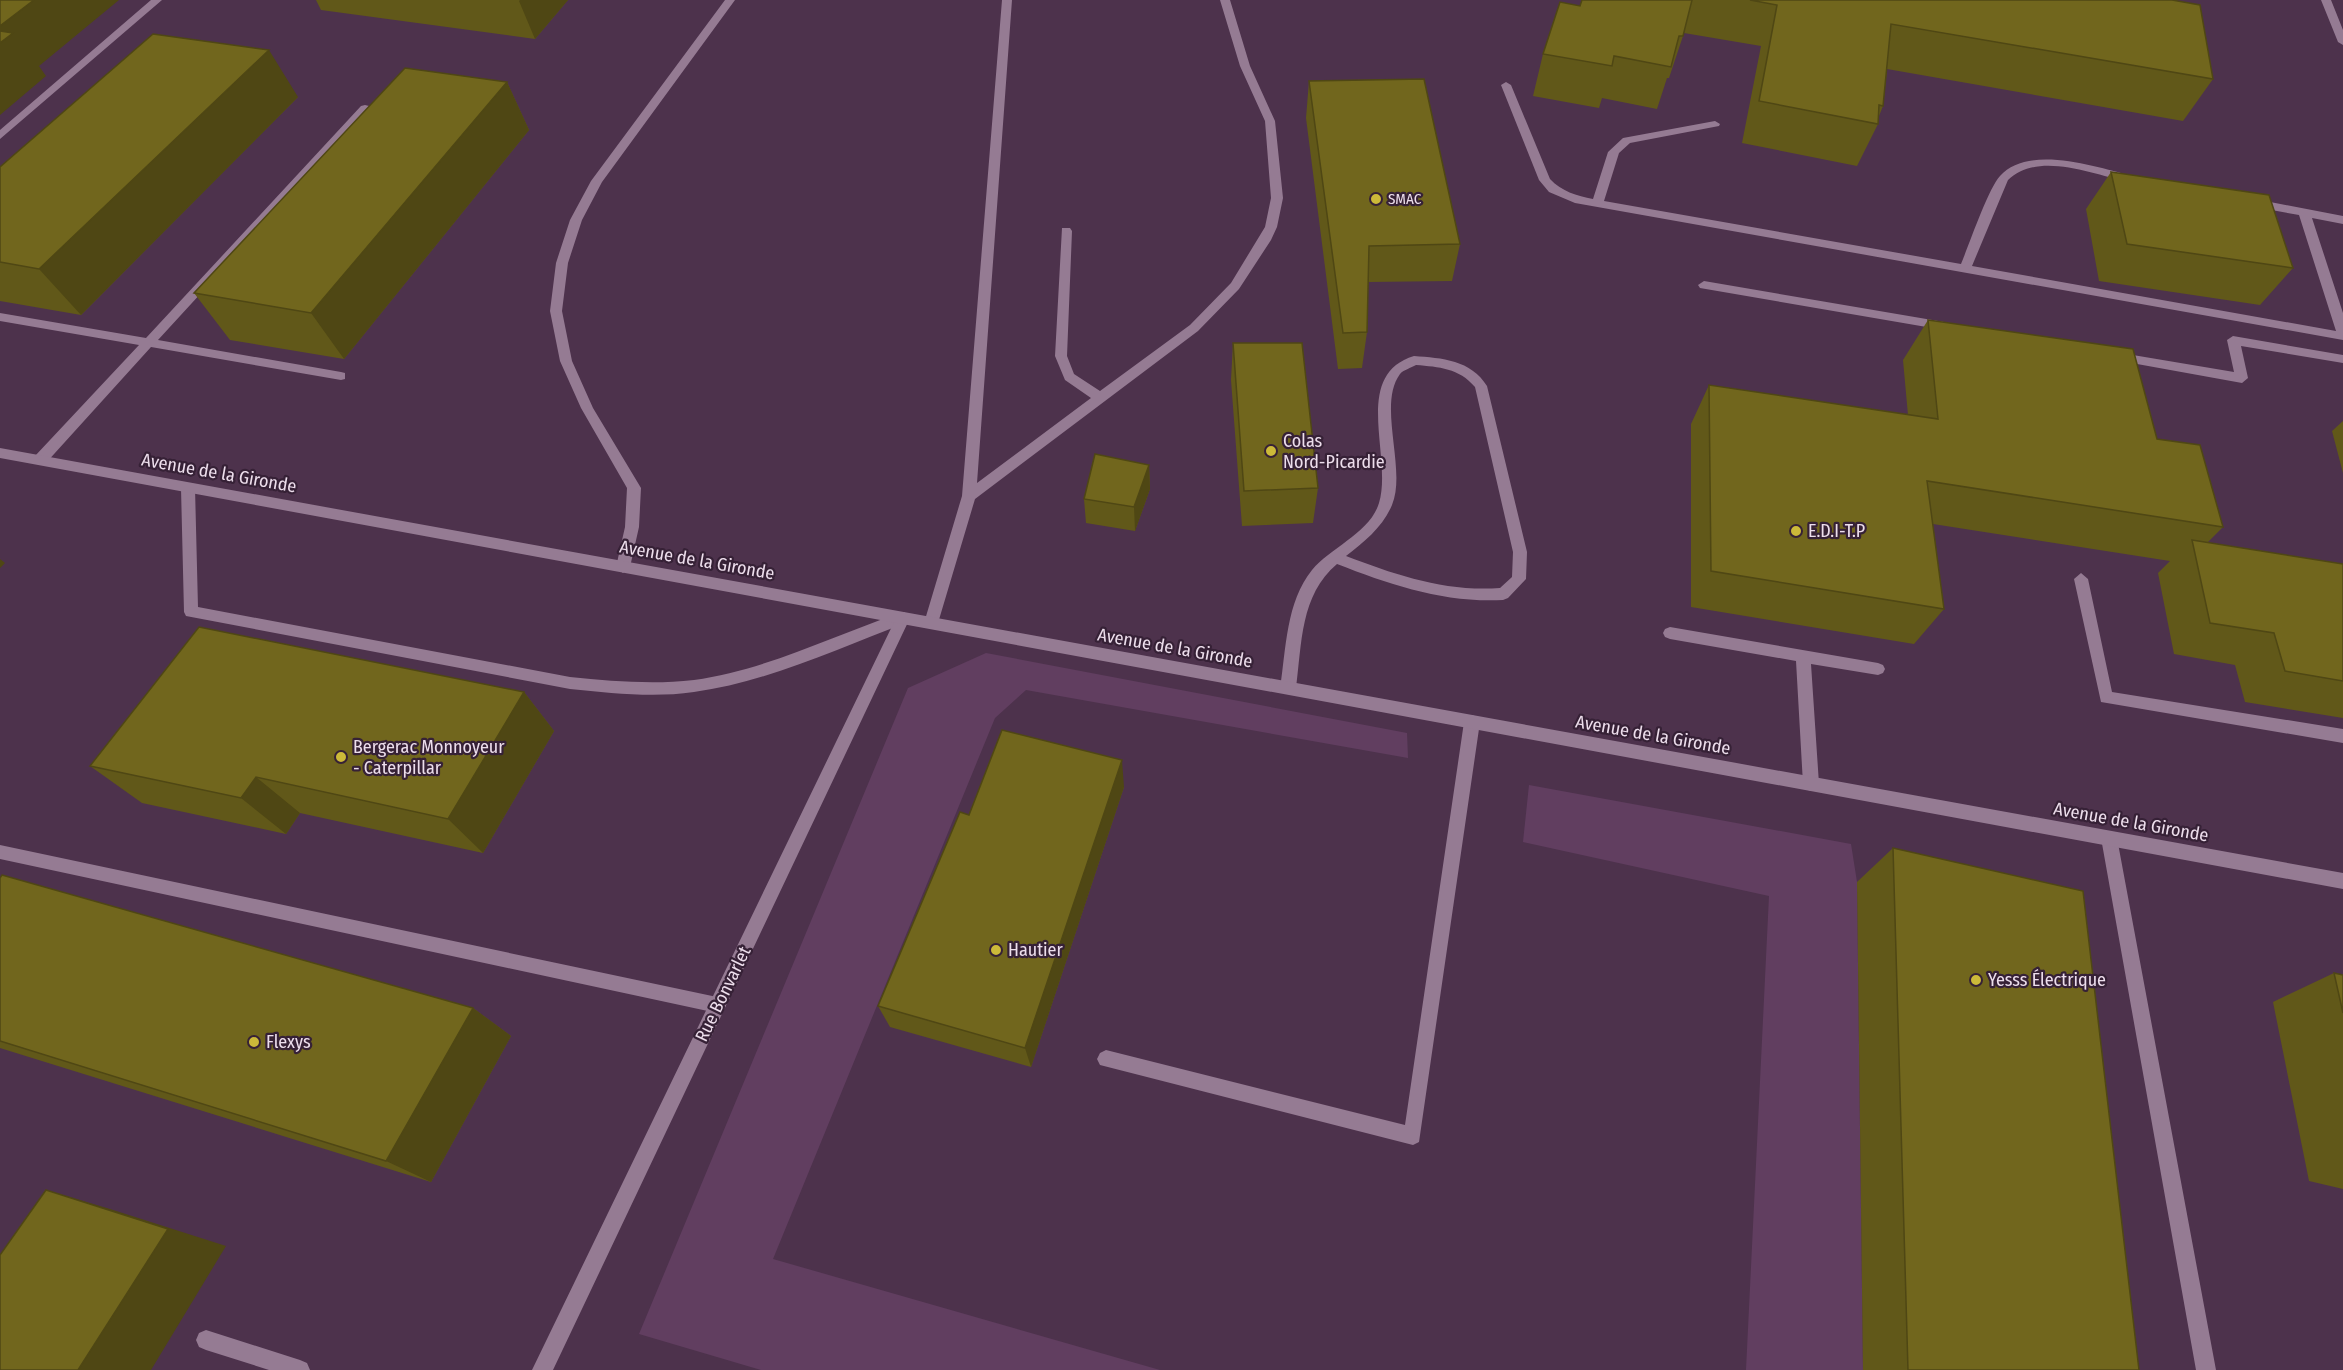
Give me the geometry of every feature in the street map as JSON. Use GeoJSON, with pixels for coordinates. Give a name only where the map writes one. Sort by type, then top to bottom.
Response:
{"type":"FeatureCollection","features":[{"type":"Feature","properties":{"kind":"street"},"geometry":{"type":"LineString","coordinates":[[0,136],[156,0]]}},
{"type":"Feature","properties":{"kind":"street"},"geometry":{"type":"LineString","coordinates":[[623,567],[632,527],[634,488],[587,408],[566,361],[556,311],[562,263],[576,220],[597,181],[730,0]]}},
{"type":"Feature","properties":{"kind":"street"},"geometry":{"type":"LineString","coordinates":[[931,623],[969,496],[1007,0]]}},
{"type":"Feature","properties":{"kind":"street"},"geometry":{"type":"LineString","coordinates":[[969,496],[1174,344],[1211,313],[1245,272],[1271,227],[1277,198],[1270,121],[1245,66],[1226,0]]}},
{"type":"Feature","properties":{"kind":"street"},"geometry":{"type":"LineString","coordinates":[[2326,0],[2343,42]]}},
{"type":"Feature","properties":{"kind":"street"},"geometry":{"type":"LineString","coordinates":[[1506,85],[1545,180],[1564,194],[1597,204],[2343,336]]}},
{"type":"Feature","properties":{"kind":"street"},"geometry":{"type":"LineString","coordinates":[[40,460],[365,108]]}},
{"type":"Feature","properties":{"kind":"street"},"geometry":{"type":"LineString","coordinates":[[1597,204],[1614,152],[1627,140],[1715,124]]}},
{"type":"Feature","properties":{"kind":"street"},"geometry":{"type":"LineString","coordinates":[[1965,269],[2002,179],[2008,171],[2018,165],[2044,162],[2145,182]]}},
{"type":"Feature","properties":{"kind":"street"},"geometry":{"type":"LineString","coordinates":[[2247,201],[2343,220]]}},
{"type":"Feature","properties":{"kind":"street"},"geometry":{"type":"LineString","coordinates":[[2304,212],[2343,332]]}},
{"type":"Feature","properties":{"kind":"street"},"geometry":{"type":"LineString","coordinates":[[1066,231],[1061,356],[1069,377],[1101,398]]}},
{"type":"Feature","properties":{"kind":"street"},"geometry":{"type":"LineString","coordinates":[[1704,285],[1961,329]]}},
{"type":"Feature","properties":{"kind":"street"},"geometry":{"type":"LineString","coordinates":[[0,317],[341,376]]}},
{"type":"Feature","properties":{"kind":"street"},"geometry":{"type":"LineString","coordinates":[[2102,354],[2242,378],[2233,340],[2343,359]]}},
{"type":"Feature","properties":{"kind":"street"},"geometry":{"type":"LineString","coordinates":[[1288,688],[1303,603],[1310,585],[1335,557],[1370,528],[1386,504],[1390,476],[1384,395],[1396,372],[1405,364],[1419,360],[1445,363],[1468,372],[1481,386],[1520,552],[1519,579],[1503,594],[1473,594],[1401,582],[1335,557]]}},
{"type":"Feature","properties":{"kind":"street","name":"Avenue de la Gironde"},"geometry":{"type":"LineString","coordinates":[[0,453],[2343,881]]}},
{"type":"Feature","properties":{"kind":"street"},"geometry":{"type":"LineString","coordinates":[[188,488],[191,612],[570,683],[659,689],[731,680],[765,670],[903,618]]}},
{"type":"Feature","properties":{"kind":"street"},"geometry":{"type":"LineString","coordinates":[[2081,579],[2106,697],[2343,736]]}},
{"type":"Feature","properties":{"kind":"street","name":"Rue Bonvarlet"},"geometry":{"type":"LineString","coordinates":[[542,1370],[903,618]]}},
{"type":"Feature","properties":{"kind":"street"},"geometry":{"type":"LineString","coordinates":[[1670,633],[1878,669]]}},
{"type":"Feature","properties":{"kind":"street"},"geometry":{"type":"LineString","coordinates":[[1803,656],[1811,784]]}},
{"type":"Feature","properties":{"kind":"street"},"geometry":{"type":"LineString","coordinates":[[1106,1059],[1413,1136],[1472,722]]}},
{"type":"Feature","properties":{"kind":"street"},"geometry":{"type":"LineString","coordinates":[[2109,838],[2206,1370]]}},
{"type":"Feature","properties":{"kind":"street"},"geometry":{"type":"LineString","coordinates":[[0,852],[717,1005]]}},
{"type":"Feature","properties":{"kind":"street"},"geometry":{"type":"LineString","coordinates":[[206,1340],[300,1370]]}},
{"type":"Feature","properties":{"kind":"shaded area"},"geometry":{"type":"Polygon","coordinates":[[[0,0],[2343,0],[2343,1370],[0,1370],[0,0]]]}},
{"type":"Feature","properties":{"kind":"shaded area"},"geometry":{"type":"Polygon","coordinates":[[[986,653],[1407,733],[1408,758],[1026,690],[995,718],[773,1259],[1160,1370],[761,1370],[639,1334],[908,688],[986,653]]]}},
{"type":"Feature","properties":{"kind":"shaded area"},"geometry":{"type":"Polygon","coordinates":[[[1529,785],[1851,844],[1857,882],[1863,1370],[1746,1370],[1769,896],[1523,842],[1529,785]]]}},
{"type":"Feature","properties":{"kind":"building"},"geometry":{"type":"Polygon","coordinates":[[[0,0],[34,0],[0,26],[0,0]]]}},
{"type":"Feature","properties":{"kind":"building"},"geometry":{"type":"Polygon","coordinates":[[[1582,0],[1692,0],[1683,36],[1679,36],[1671,67],[1614,56],[1612,66],[1543,54],[1560,2],[1580,6],[1582,0]]]}},
{"type":"Feature","properties":{"kind":"building"},"geometry":{"type":"Polygon","coordinates":[[[1750,0],[2172,0],[2200,5],[2213,79],[1891,24],[1883,106],[1879,105],[1878,124],[1759,101],[1777,5],[1750,0]]]}},
{"type":"Feature","properties":{"kind":"building"},"geometry":{"type":"Polygon","coordinates":[[[0,31],[13,33],[0,43],[0,31]]]}},
{"type":"Feature","properties":{"kind":"building"},"geometry":{"type":"Polygon","coordinates":[[[153,34],[269,50],[39,269],[0,262],[0,167],[153,34]]]}},
{"type":"Feature","properties":{"kind":"building"},"geometry":{"type":"Polygon","coordinates":[[[405,68],[507,82],[311,313],[194,293],[405,68]]]}},
{"type":"Feature","properties":{"kind":"building","name":"SMAC"},"geometry":{"type":"Polygon","coordinates":[[[1424,79],[1460,244],[1369,246],[1367,332],[1343,333],[1309,81],[1424,79]]]}},
{"type":"Feature","properties":{"kind":"building"},"geometry":{"type":"Polygon","coordinates":[[[2111,172],[2269,195],[2293,268],[2127,244],[2111,172]]]}},
{"type":"Feature","properties":{"kind":"building"},"geometry":{"type":"Polygon","coordinates":[[[1928,320],[2133,349],[2157,439],[2200,445],[2223,527],[1927,481],[1944,609],[1711,571],[1709,385],[1938,419],[1928,320]]]}},
{"type":"Feature","properties":{"kind":"building","name":"Colas Nord-Picardie"},"geometry":{"type":"Polygon","coordinates":[[[1233,343],[1302,343],[1318,488],[1244,491],[1233,343]]]}},
{"type":"Feature","properties":{"kind":"building"},"geometry":{"type":"Polygon","coordinates":[[[1095,454],[1149,465],[1134,507],[1084,499],[1095,454]]]}},
{"type":"Feature","properties":{"kind":"building"},"geometry":{"type":"Polygon","coordinates":[[[2192,540],[2343,564],[2343,681],[2285,671],[2274,633],[2210,623],[2192,540]]]}},
{"type":"Feature","properties":{"kind":"building","name":"Bergerac Monnoyeur - Caterpillar"},"geometry":{"type":"Polygon","coordinates":[[[199,627],[524,692],[448,819],[256,777],[241,798],[90,766],[199,627]]]}},
{"type":"Feature","properties":{"kind":"building"},"geometry":{"type":"Polygon","coordinates":[[[1002,730],[1122,760],[1025,1048],[878,1006],[960,812],[969,815],[1002,730]]]}},
{"type":"Feature","properties":{"kind":"building"},"geometry":{"type":"Polygon","coordinates":[[[1893,848],[2083,891],[2139,1370],[1908,1370],[1893,848]]]}},
{"type":"Feature","properties":{"kind":"building","name":"Flexys"},"geometry":{"type":"Polygon","coordinates":[[[2,875],[473,1008],[386,1161],[0,1041],[0,878],[2,875]]]}},
{"type":"Feature","properties":{"kind":"building"},"geometry":{"type":"Polygon","coordinates":[[[2334,973],[2343,975],[2343,1013],[2334,973]]]}},
{"type":"Feature","properties":{"kind":"building"},"geometry":{"type":"Polygon","coordinates":[[[46,1190],[168,1229],[78,1370],[0,1370],[0,1255],[46,1190]]]}},
{"type":"Feature","properties":{"kind":"place","name":"SMAC"},"geometry":{"type":"Point","coordinates":[1376,199]}},
{"type":"Feature","properties":{"kind":"place","name":"Colas Nord-Picardie"},"geometry":{"type":"Point","coordinates":[1271,451]}},
{"type":"Feature","properties":{"kind":"place","name":"E.D.I-T.P"},"geometry":{"type":"Point","coordinates":[1796,531]}},
{"type":"Feature","properties":{"kind":"place","name":"Bergerac Monnoyeur - Caterpillar"},"geometry":{"type":"Point","coordinates":[341,757]}},
{"type":"Feature","properties":{"kind":"place","name":"Hautier"},"geometry":{"type":"Point","coordinates":[996,950]}},
{"type":"Feature","properties":{"kind":"place","name":"Yesss Électrique"},"geometry":{"type":"Point","coordinates":[1976,980]}},
{"type":"Feature","properties":{"kind":"place","name":"Flexys"},"geometry":{"type":"Point","coordinates":[254,1042]}}]}
